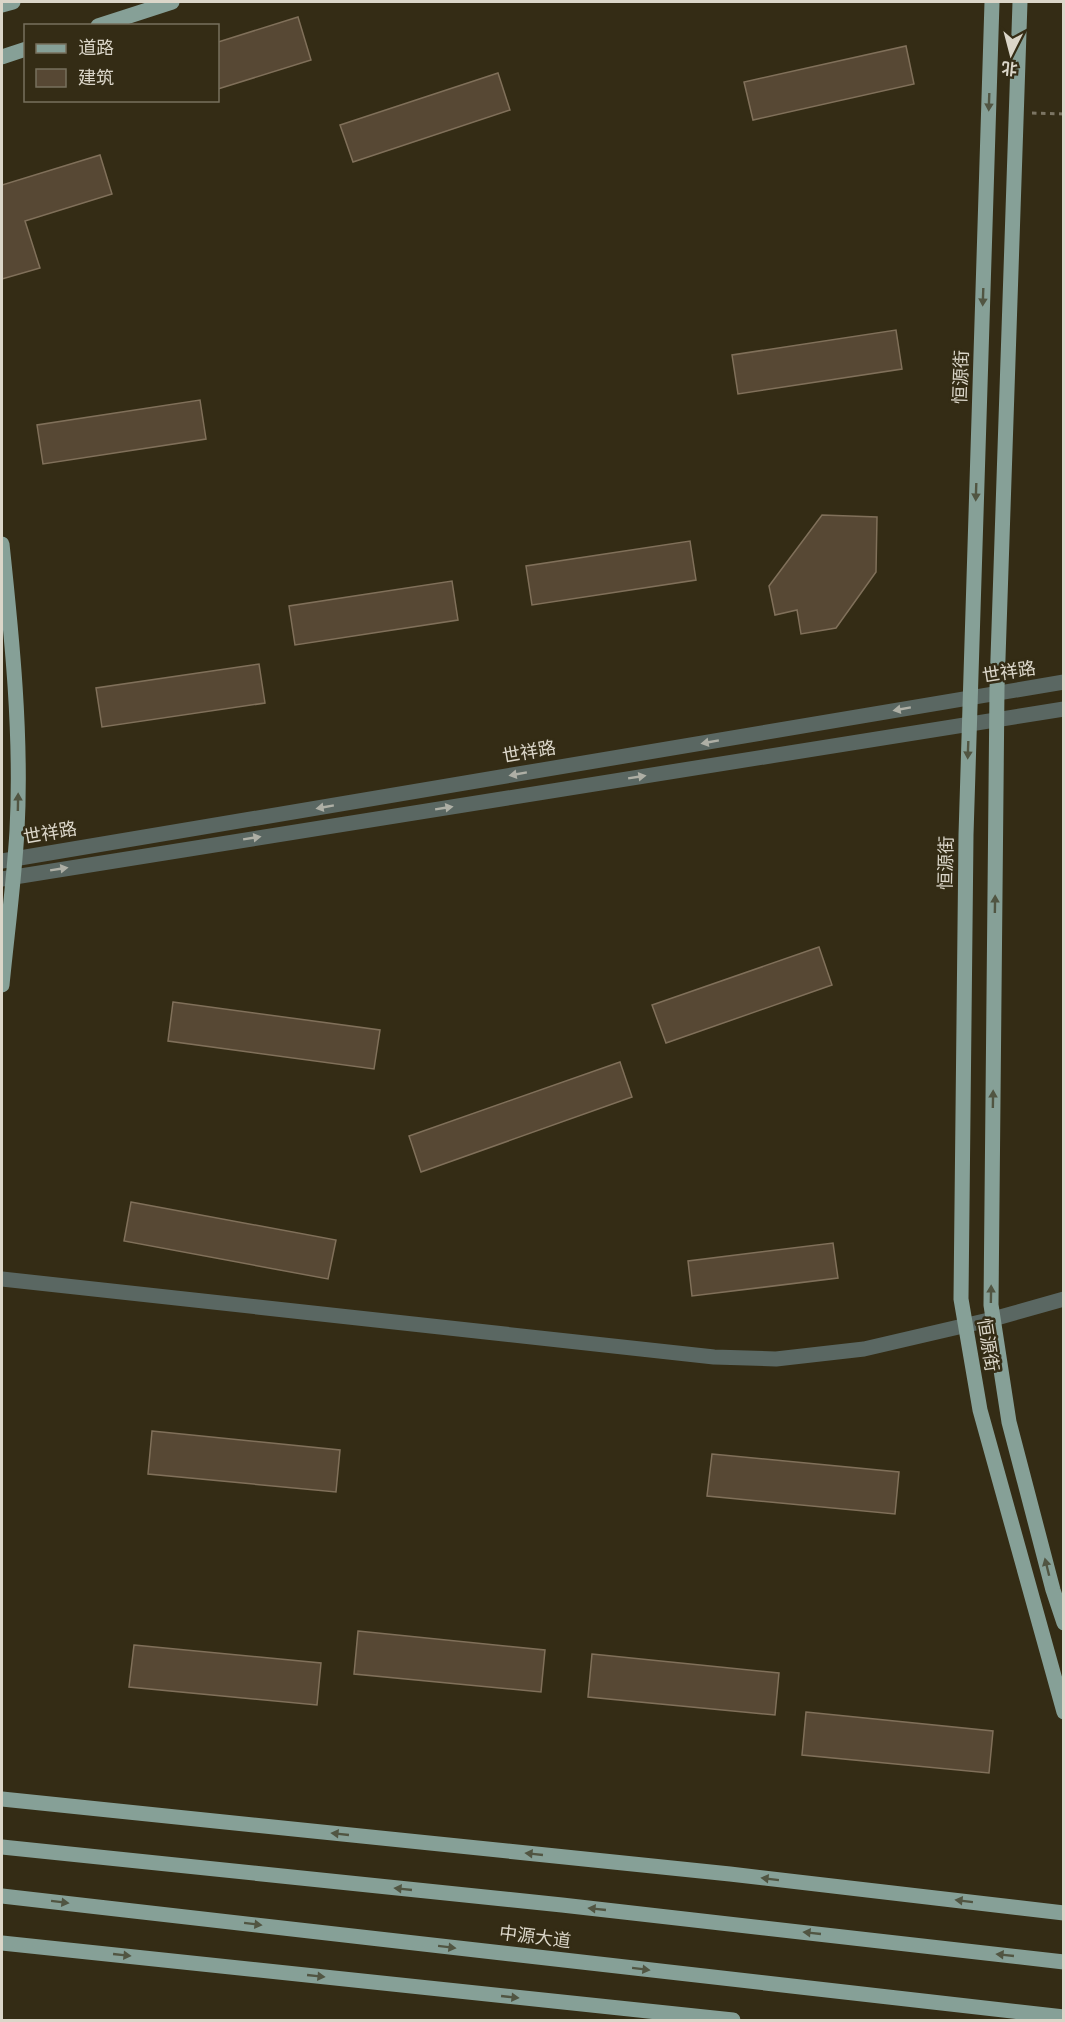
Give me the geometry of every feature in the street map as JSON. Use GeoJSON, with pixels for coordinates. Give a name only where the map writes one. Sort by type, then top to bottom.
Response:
{"type":"FeatureCollection","features":[{"type":"Feature","properties":{"kind":"main road"},"geometry":{"type":"LineString","coordinates":[[2,5],[14,2]]}},
{"type":"Feature","properties":{"kind":"main road"},"geometry":{"type":"LineString","coordinates":[[104,24],[172,2]]}},
{"type":"Feature","properties":{"kind":"main road","name":"恒源街"},"geometry":{"type":"LineString","coordinates":[[992,2],[969,724],[961,1141],[961,1299],[980,1410],[1064,1712]]}},
{"type":"Feature","properties":{"kind":"main road","name":"恒源街"},"geometry":{"type":"LineString","coordinates":[[1020,2],[996,720],[991,1293],[1009,1422],[1053,1590],[1064,1623]]}},
{"type":"Feature","properties":{"kind":"main road"},"geometry":{"type":"LineString","coordinates":[[2,57],[24,50]]}},
{"type":"Feature","properties":{"kind":"main road"},"geometry":{"type":"LineString","coordinates":[[2,544],[17,731],[18,801],[8,860],[2,985]]}},
{"type":"Feature","properties":{"kind":"main road"},"geometry":{"type":"LineString","coordinates":[[2,1799],[730,1874],[1064,1913]]}},
{"type":"Feature","properties":{"kind":"main road","name":"中源大道"},"geometry":{"type":"LineString","coordinates":[[2,1847],[550,1904],[1064,1962]]}},
{"type":"Feature","properties":{"kind":"main road","name":"中源大道"},"geometry":{"type":"LineString","coordinates":[[2,1896],[1064,2017]]}},
{"type":"Feature","properties":{"kind":"main road"},"geometry":{"type":"LineString","coordinates":[[2,1943],[733,2020]]}},
{"type":"Feature","properties":{"kind":"street","name":"世祥路"},"geometry":{"type":"LineString","coordinates":[[8,860],[1064,682]]}},
{"type":"Feature","properties":{"kind":"street","name":"世祥路"},"geometry":{"type":"LineString","coordinates":[[7,878],[1064,709]]}},
{"type":"Feature","properties":{"kind":"street"},"geometry":{"type":"LineString","coordinates":[[2,1279],[714,1357],[777,1359],[864,1349],[993,1319],[1064,1299]]}},
{"type":"Feature","properties":{"kind":"path"},"geometry":{"type":"LineString","coordinates":[[1016,112],[1064,114]]}},
{"type":"Feature","properties":{"kind":"building"},"geometry":{"type":"Polygon","coordinates":[[[298,17],[311,60],[219,89],[219,42],[298,17]]]}},
{"type":"Feature","properties":{"kind":"building"},"geometry":{"type":"Polygon","coordinates":[[[906,46],[914,84],[753,120],[744,82],[906,46]]]}},
{"type":"Feature","properties":{"kind":"building"},"geometry":{"type":"Polygon","coordinates":[[[498,73],[510,110],[353,162],[340,125],[498,73]]]}},
{"type":"Feature","properties":{"kind":"building"},"geometry":{"type":"Polygon","coordinates":[[[100,155],[112,194],[25,221],[40,268],[2,279],[2,185],[100,155]]]}},
{"type":"Feature","properties":{"kind":"building"},"geometry":{"type":"Polygon","coordinates":[[[896,330],[902,369],[738,394],[732,355],[896,330]]]}},
{"type":"Feature","properties":{"kind":"building"},"geometry":{"type":"Polygon","coordinates":[[[200,400],[206,439],[43,464],[37,425],[200,400]]]}},
{"type":"Feature","properties":{"kind":"building"},"geometry":{"type":"Polygon","coordinates":[[[822,515],[877,517],[876,572],[836,628],[801,634],[797,610],[775,615],[769,586],[822,515]]]}},
{"type":"Feature","properties":{"kind":"building"},"geometry":{"type":"Polygon","coordinates":[[[690,541],[696,580],[532,605],[526,566],[690,541]]]}},
{"type":"Feature","properties":{"kind":"building"},"geometry":{"type":"Polygon","coordinates":[[[452,581],[458,620],[295,645],[289,606],[452,581]]]}},
{"type":"Feature","properties":{"kind":"building"},"geometry":{"type":"Polygon","coordinates":[[[259,664],[265,703],[102,727],[96,688],[259,664]]]}},
{"type":"Feature","properties":{"kind":"building"},"geometry":{"type":"Polygon","coordinates":[[[819,947],[832,985],[666,1043],[652,1005],[819,947]]]}},
{"type":"Feature","properties":{"kind":"building"},"geometry":{"type":"Polygon","coordinates":[[[173,1002],[380,1030],[374,1069],[168,1041],[173,1002]]]}},
{"type":"Feature","properties":{"kind":"building"},"geometry":{"type":"Polygon","coordinates":[[[620,1062],[632,1097],[421,1172],[409,1136],[620,1062]]]}},
{"type":"Feature","properties":{"kind":"building"},"geometry":{"type":"Polygon","coordinates":[[[131,1202],[336,1240],[328,1279],[124,1241],[131,1202]]]}},
{"type":"Feature","properties":{"kind":"building"},"geometry":{"type":"Polygon","coordinates":[[[833,1243],[838,1278],[692,1296],[688,1261],[833,1243]]]}},
{"type":"Feature","properties":{"kind":"building"},"geometry":{"type":"Polygon","coordinates":[[[152,1431],[340,1450],[336,1492],[148,1474],[152,1431]]]}},
{"type":"Feature","properties":{"kind":"building"},"geometry":{"type":"Polygon","coordinates":[[[712,1454],[899,1472],[895,1514],[707,1496],[712,1454]]]}},
{"type":"Feature","properties":{"kind":"building"},"geometry":{"type":"Polygon","coordinates":[[[358,1631],[545,1650],[541,1692],[354,1674],[358,1631]]]}},
{"type":"Feature","properties":{"kind":"building"},"geometry":{"type":"Polygon","coordinates":[[[134,1645],[321,1663],[317,1705],[129,1687],[134,1645]]]}},
{"type":"Feature","properties":{"kind":"building"},"geometry":{"type":"Polygon","coordinates":[[[592,1654],[779,1673],[775,1715],[588,1697],[592,1654]]]}},
{"type":"Feature","properties":{"kind":"building"},"geometry":{"type":"Polygon","coordinates":[[[806,1712],[993,1731],[989,1773],[802,1755],[806,1712]]]}}]}
